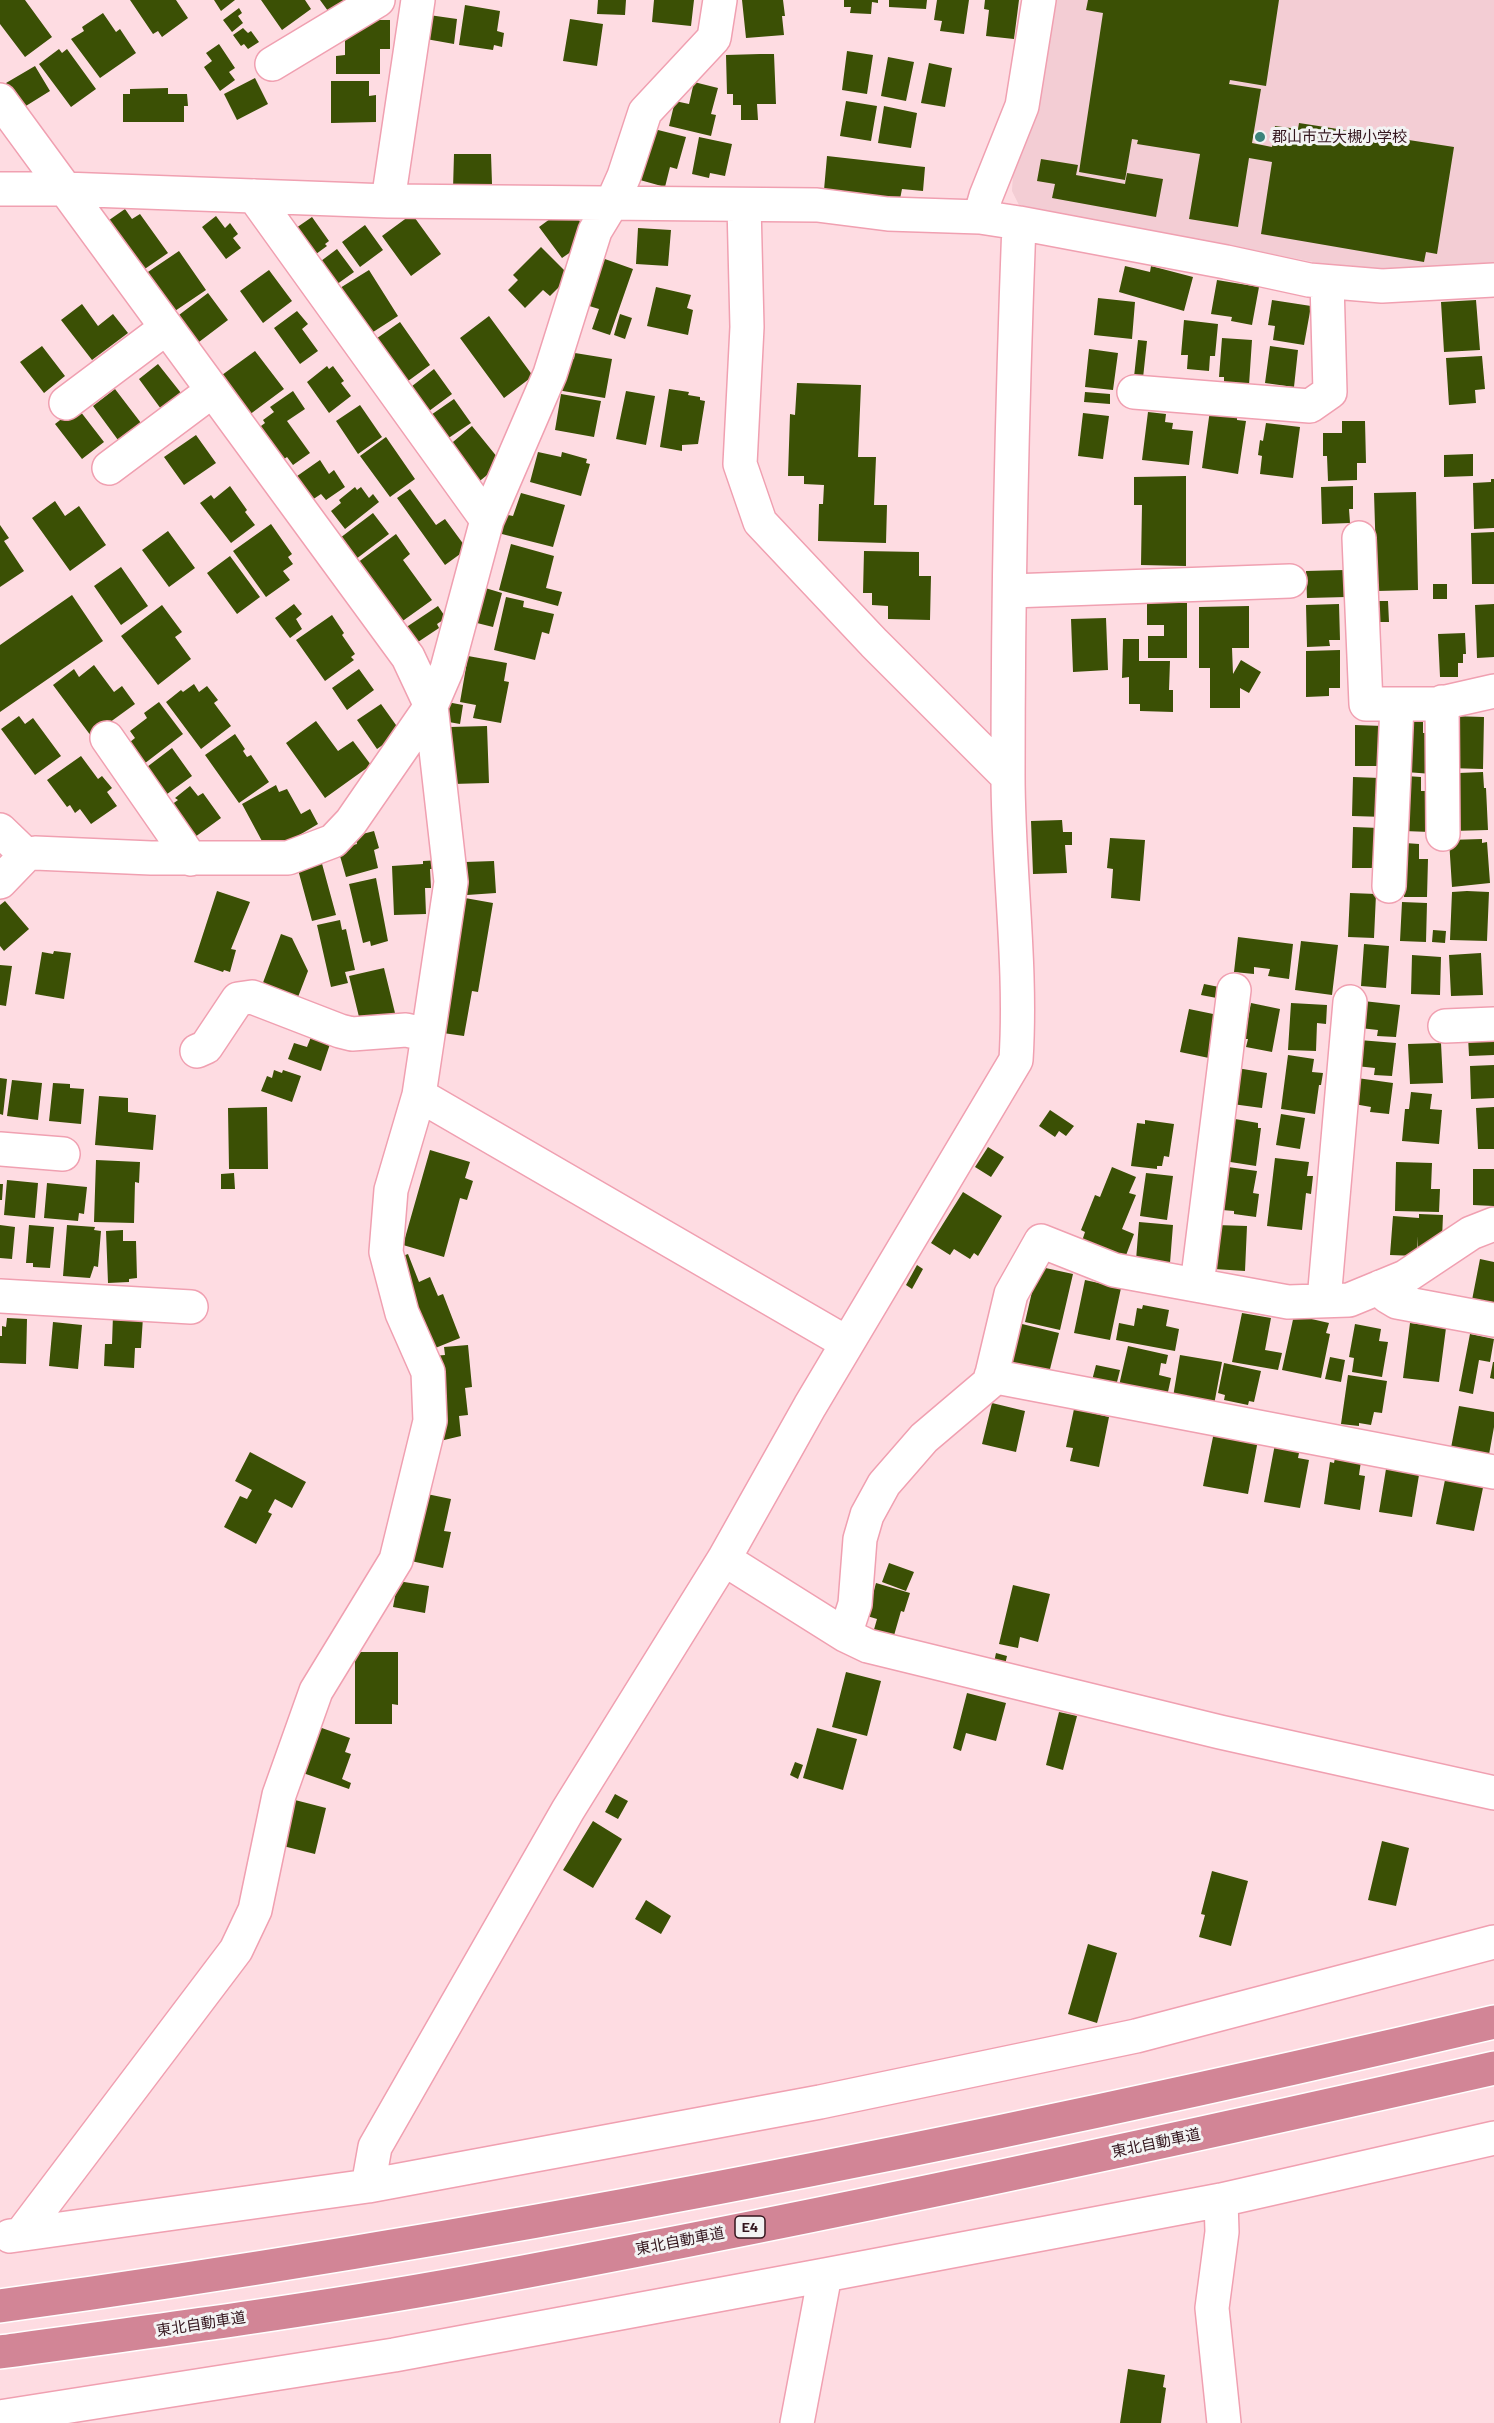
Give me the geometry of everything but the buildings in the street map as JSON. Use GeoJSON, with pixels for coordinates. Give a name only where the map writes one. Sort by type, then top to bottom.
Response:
{"type":"FeatureCollection","features":[{"type":"Feature","properties":{"kind":"highway"},"geometry":{"type":"LineString","coordinates":[[0,2306],[207,2276],[461,2235],[619,2206],[919,2147],[1327,2062],[1494,2022]]}},
{"type":"Feature","properties":{"kind":"highway","name":"東北自動車道"},"geometry":{"type":"LineString","coordinates":[[0,2352],[466,2283],[914,2196],[1494,2068]]}},
{"type":"Feature","properties":{"kind":"street"},"geometry":{"type":"LineString","coordinates":[[272,64],[378,0]]}},
{"type":"Feature","properties":{"kind":"street"},"geometry":{"type":"LineString","coordinates":[[388,201],[418,0]]}},
{"type":"Feature","properties":{"kind":"street"},"geometry":{"type":"LineString","coordinates":[[0,830],[9,870],[45,852],[191,859],[288,858],[333,841],[351,822],[431,706],[447,669],[487,520],[550,374],[595,231],[612,203],[624,176],[645,112],[714,38],[720,0]]}},
{"type":"Feature","properties":{"kind":"street"},"geometry":{"type":"LineString","coordinates":[[980,217],[986,196],[1022,106],[1039,0]]}},
{"type":"Feature","properties":{"kind":"street"},"geometry":{"type":"LineString","coordinates":[[0,100],[408,657],[431,706],[451,882],[419,1095],[391,1190],[386,1252],[402,1313],[428,1372],[430,1421],[396,1560],[316,1691],[279,1795],[255,1910],[236,1950],[11,2236]]}},
{"type":"Feature","properties":{"kind":"street"},"geometry":{"type":"LineString","coordinates":[[0,189],[64,189],[388,201],[818,205],[888,214],[980,217],[1226,261],[1327,282],[1382,286],[1494,280]]}},
{"type":"Feature","properties":{"kind":"street"},"geometry":{"type":"LineString","coordinates":[[254,196],[487,520]]}},
{"type":"Feature","properties":{"kind":"street"},"geometry":{"type":"LineString","coordinates":[[744,206],[747,327],[740,464],[760,522],[874,643],[1008,777]]}},
{"type":"Feature","properties":{"kind":"street"},"geometry":{"type":"LineString","coordinates":[[368,2186],[375,2147],[568,1810],[724,1559],[847,1343],[1016,1060],[1019,1017],[1008,777],[1014,346],[1019,223]]}},
{"type":"Feature","properties":{"kind":"street"},"geometry":{"type":"LineString","coordinates":[[1134,392],[1310,406],[1330,392],[1327,282]]}},
{"type":"Feature","properties":{"kind":"street"},"geometry":{"type":"LineString","coordinates":[[66,403],[166,328]]}},
{"type":"Feature","properties":{"kind":"street"},"geometry":{"type":"LineString","coordinates":[[109,468],[212,391]]}},
{"type":"Feature","properties":{"kind":"street"},"geometry":{"type":"LineString","coordinates":[[1359,538],[1366,704],[1397,705],[1442,702],[1494,691]]}},
{"type":"Feature","properties":{"kind":"street"},"geometry":{"type":"LineString","coordinates":[[1011,591],[1290,581]]}},
{"type":"Feature","properties":{"kind":"street"},"geometry":{"type":"LineString","coordinates":[[1442,702],[1443,834]]}},
{"type":"Feature","properties":{"kind":"street"},"geometry":{"type":"LineString","coordinates":[[1389,886],[1397,705]]}},
{"type":"Feature","properties":{"kind":"street"},"geometry":{"type":"LineString","coordinates":[[107,738],[191,859]]}},
{"type":"Feature","properties":{"kind":"street"},"geometry":{"type":"LineString","coordinates":[[1197,1285],[1234,990]]}},
{"type":"Feature","properties":{"kind":"street"},"geometry":{"type":"LineString","coordinates":[[197,1051],[206,1047],[238,999],[243,997],[252,997],[352,1034],[406,1030],[428,1035]]}},
{"type":"Feature","properties":{"kind":"street"},"geometry":{"type":"LineString","coordinates":[[1324,1300],[1350,1002]]}},
{"type":"Feature","properties":{"kind":"street"},"geometry":{"type":"LineString","coordinates":[[1445,1026],[1494,1024]]}},
{"type":"Feature","properties":{"kind":"street"},"geometry":{"type":"LineString","coordinates":[[419,1095],[847,1343]]}},
{"type":"Feature","properties":{"kind":"street"},"geometry":{"type":"LineString","coordinates":[[0,1149],[63,1154]]}},
{"type":"Feature","properties":{"kind":"street"},"geometry":{"type":"LineString","coordinates":[[845,1635],[855,1604],[860,1539],[867,1515],[884,1484],[924,1438],[990,1383],[1011,1294],[1041,1241],[1114,1270],[1288,1302],[1349,1300],[1406,1277],[1471,1233],[1494,1224]]}},
{"type":"Feature","properties":{"kind":"street"},"geometry":{"type":"LineString","coordinates":[[1380,1287],[1387,1296],[1397,1302],[1494,1320]]}},
{"type":"Feature","properties":{"kind":"street"},"geometry":{"type":"LineString","coordinates":[[0,1296],[190,1307]]}},
{"type":"Feature","properties":{"kind":"street"},"geometry":{"type":"LineString","coordinates":[[991,1376],[1494,1472]]}},
{"type":"Feature","properties":{"kind":"street"},"geometry":{"type":"LineString","coordinates":[[724,1559],[845,1635],[868,1646],[1220,1732],[1494,1793]]}},
{"type":"Feature","properties":{"kind":"street"},"geometry":{"type":"LineString","coordinates":[[11,2236],[368,2186],[820,2102],[1136,2036],[1494,1942]]}},
{"type":"Feature","properties":{"kind":"street"},"geometry":{"type":"LineString","coordinates":[[0,2417],[394,2355],[825,2275],[1221,2200],[1494,2138]]}},
{"type":"Feature","properties":{"kind":"street"},"geometry":{"type":"LineString","coordinates":[[1221,2200],[1222,2232],[1212,2308],[1224,2423]]}},
{"type":"Feature","properties":{"kind":"street"},"geometry":{"type":"LineString","coordinates":[[797,2423],[825,2275]]}},
{"type":"Feature","properties":{"kind":"shaded area","name":"郡山市立大槻小学校"},"geometry":{"type":"Polygon","coordinates":[[[1057,0],[1494,0],[1494,266],[1400,275],[1334,266],[1019,205],[1012,191],[1013,173],[1039,102],[1057,0]]]}},
{"type":"Feature","properties":{"kind":"place","name":"郡山市立大槻小学校"},"geometry":{"type":"Point","coordinates":[1260,137]}}]}
